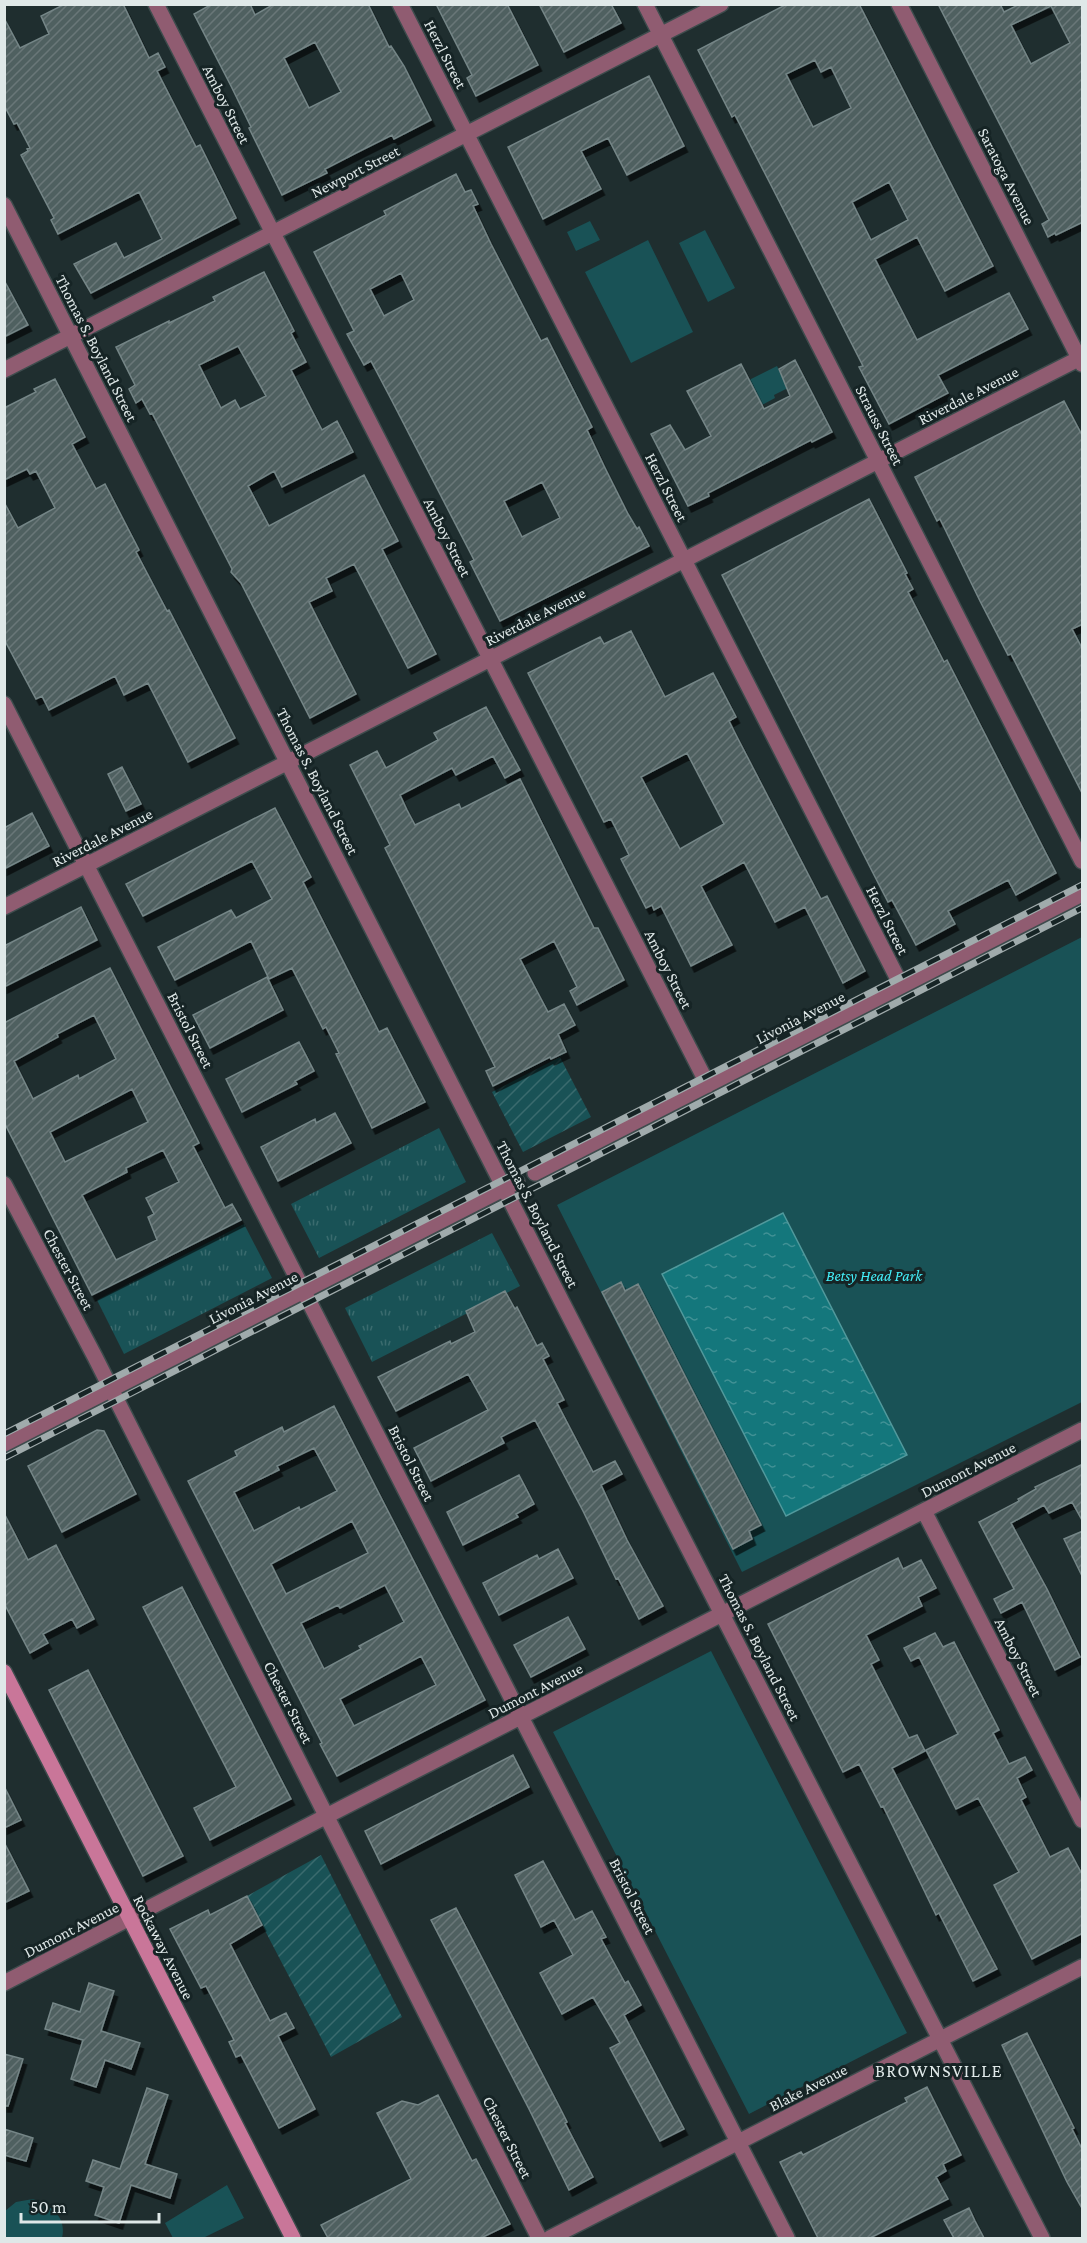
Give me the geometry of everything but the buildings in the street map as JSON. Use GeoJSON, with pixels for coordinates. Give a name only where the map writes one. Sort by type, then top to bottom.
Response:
{"type":"FeatureCollection","features":[{"type":"Feature","properties":{"kind":"street","name":"Amboy Street"},"geometry":{"type":"LineString","coordinates":[[156,4],[708,1085]]}},
{"type":"Feature","properties":{"kind":"street","name":"Herzl Street"},"geometry":{"type":"LineString","coordinates":[[400,4],[901,985]]}},
{"type":"Feature","properties":{"kind":"street","name":"Strauss Street"},"geometry":{"type":"LineString","coordinates":[[645,4],[1083,861]]}},
{"type":"Feature","properties":{"kind":"street","name":"Newport Street"},"geometry":{"type":"LineString","coordinates":[[4,370],[721,4]]}},
{"type":"Feature","properties":{"kind":"street","name":"Saratoga Avenue"},"geometry":{"type":"LineString","coordinates":[[899,4],[1082,360]]}},
{"type":"Feature","properties":{"kind":"street","name":"Thomas S. Boyland Street"},"geometry":{"type":"LineString","coordinates":[[4,205],[288,762],[511,1185],[723,1614],[1042,2238]]}},
{"type":"Feature","properties":{"kind":"street","name":"Riverdale Avenue"},"geometry":{"type":"LineString","coordinates":[[4,907],[878,461],[1082,360]]}},
{"type":"Feature","properties":{"kind":"street","name":"Bristol Street"},"geometry":{"type":"LineString","coordinates":[[4,704],[787,2238]]}},
{"type":"Feature","properties":{"kind":"street","name":"Livonia Avenue"},"geometry":{"type":"LineString","coordinates":[[535,1173],[1083,894]]}},
{"type":"Feature","properties":{"kind":"street","name":"Chester Street"},"geometry":{"type":"LineString","coordinates":[[4,1184],[111,1389],[539,2238]]}},
{"type":"Feature","properties":{"kind":"street","name":"Livonia Avenue"},"geometry":{"type":"LineString","coordinates":[[4,1444],[511,1185]]}},
{"type":"Feature","properties":{"kind":"street","name":"Dumont Avenue"},"geometry":{"type":"LineString","coordinates":[[4,1983],[1083,1430]]}},
{"type":"Feature","properties":{"kind":"street","name":"Amboy Street"},"geometry":{"type":"LineString","coordinates":[[924,1511],[1083,1820]]}},
{"type":"Feature","properties":{"kind":"street","name":"Rockaway Avenue"},"geometry":{"type":"LineString","coordinates":[[4,1672],[292,2238]]}},
{"type":"Feature","properties":{"kind":"street","name":"Blake Avenue"},"geometry":{"type":"LineString","coordinates":[[550,2238],[1083,1966]]}},
{"type":"Feature","properties":{"kind":"green space"},"geometry":{"type":"Polygon","coordinates":[[[590,221],[600,240],[576,251],[567,232],[590,221]]]}},
{"type":"Feature","properties":{"kind":"green space"},"geometry":{"type":"Polygon","coordinates":[[[705,230],[735,288],[708,302],[679,243],[705,230]]]}},
{"type":"Feature","properties":{"kind":"green space"},"geometry":{"type":"Polygon","coordinates":[[[648,240],[693,332],[631,363],[585,272],[648,240]]]}},
{"type":"Feature","properties":{"kind":"green space"},"geometry":{"type":"Polygon","coordinates":[[[777,366],[788,388],[774,395],[775,398],[762,405],[749,380],[777,366]]]}},
{"type":"Feature","properties":{"kind":"green space","name":"Betsy Head Park"},"geometry":{"type":"Polygon","coordinates":[[[1082,937],[1082,1402],[742,1572],[557,1205],[1082,937]]]}},
{"type":"Feature","properties":{"kind":"green space"},"geometry":{"type":"Polygon","coordinates":[[[560,1057],[591,1117],[523,1152],[492,1092],[560,1057]]]}},
{"type":"Feature","properties":{"kind":"green space"},"geometry":{"type":"Polygon","coordinates":[[[439,1128],[466,1182],[319,1258],[291,1204],[439,1128]]]}},
{"type":"Feature","properties":{"kind":"green space"},"geometry":{"type":"Polygon","coordinates":[[[244,1224],[272,1278],[124,1354],[97,1300],[244,1224]]]}},
{"type":"Feature","properties":{"kind":"green space"},"geometry":{"type":"Polygon","coordinates":[[[492,1233],[520,1286],[372,1362],[345,1308],[492,1233]]]}},
{"type":"Feature","properties":{"kind":"green space"},"geometry":{"type":"Polygon","coordinates":[[[711,1651],[907,2033],[749,2114],[553,1732],[711,1651]]]}},
{"type":"Feature","properties":{"kind":"green space"},"geometry":{"type":"Polygon","coordinates":[[[321,1855],[402,2017],[331,2057],[247,1896],[321,1855]]]}},
{"type":"Feature","properties":{"kind":"green space"},"geometry":{"type":"Polygon","coordinates":[[[227,2185],[244,2218],[203,2238],[173,2238],[165,2223],[227,2185]]]}},
{"type":"Feature","properties":{"kind":"green space"},"geometry":{"type":"Polygon","coordinates":[[[33,2199],[51,2208],[60,2218],[62,2238],[5,2238],[5,2211],[16,2202],[33,2199]]]}},
{"type":"Feature","properties":{"kind":"water"},"geometry":{"type":"Polygon","coordinates":[[[783,1213],[907,1455],[786,1516],[662,1274],[783,1213]]]}},
{"type":"Feature","properties":{"kind":"railway"},"geometry":{"type":"LineString","coordinates":[[4,1434],[1082,885]]}},
{"type":"Feature","properties":{"kind":"railway"},"geometry":{"type":"LineString","coordinates":[[4,1458],[1082,908]]}},
{"type":"Feature","properties":{"kind":"district","name":"BROWNSVILLE"},"geometry":{"type":"Point","coordinates":[939,2071]}}]}
